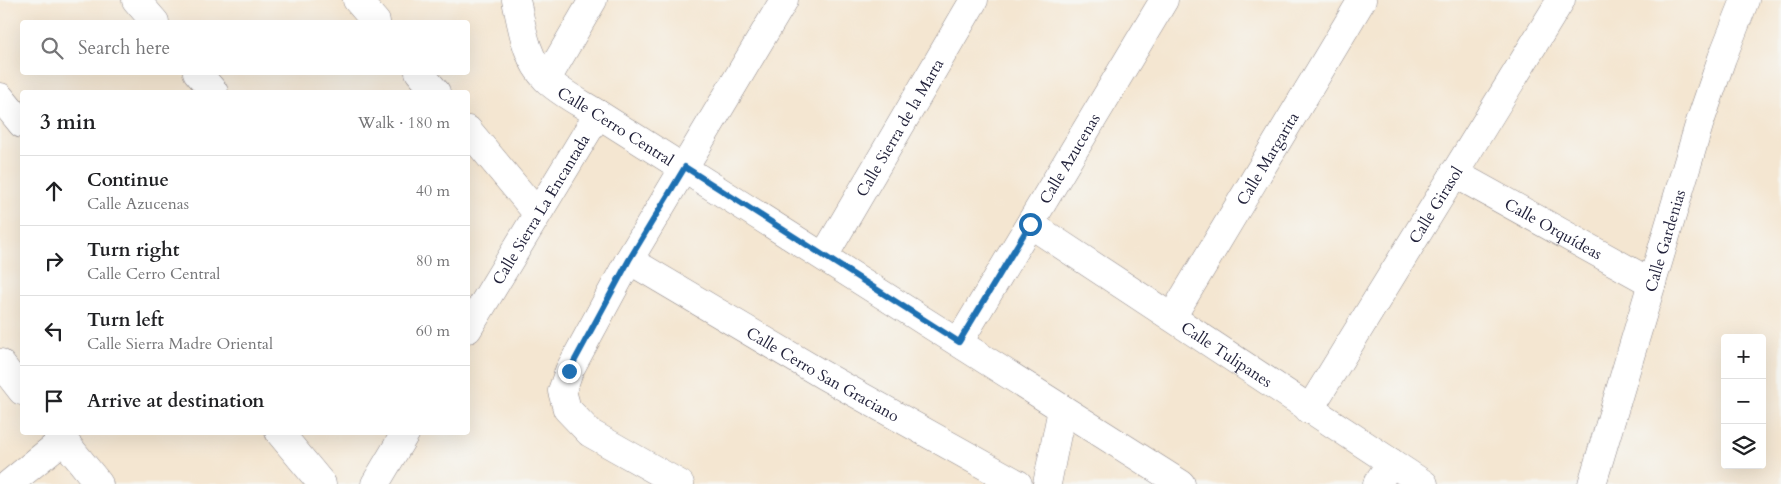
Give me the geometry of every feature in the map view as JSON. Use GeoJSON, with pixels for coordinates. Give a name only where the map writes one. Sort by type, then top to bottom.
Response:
{"type":"FeatureCollection","features":[{"type":"Feature","properties":{"kind":"street"},"geometry":{"type":"LineString","coordinates":[[136,0],[153,20]]}},
{"type":"Feature","properties":{"kind":"street","name":"Calle Cerro Central"},"geometry":{"type":"LineString","coordinates":[[516,0],[526,42],[534,64],[547,79],[598,114],[685,167],[1181,484]]}},
{"type":"Feature","properties":{"kind":"street"},"geometry":{"type":"LineString","coordinates":[[547,79],[593,0]]}},
{"type":"Feature","properties":{"kind":"street"},"geometry":{"type":"LineString","coordinates":[[680,484],[590,433],[566,409],[562,392],[569,371],[629,260],[784,0]]}},
{"type":"Feature","properties":{"kind":"street","name":"Calle Sierra de la Marta"},"geometry":{"type":"LineString","coordinates":[[824,256],[974,0]]}},
{"type":"Feature","properties":{"kind":"street","name":"Calle Azucenas"},"geometry":{"type":"LineString","coordinates":[[959,342],[1164,0]]}},
{"type":"Feature","properties":{"kind":"street","name":"Calle Margarita"},"geometry":{"type":"LineString","coordinates":[[1172,317],[1362,0]]}},
{"type":"Feature","properties":{"kind":"street","name":"Calle Girasol"},"geometry":{"type":"LineString","coordinates":[[1309,410],[1560,0]]}},
{"type":"Feature","properties":{"kind":"street","name":"Calle Gardenias"},"geometry":{"type":"LineString","coordinates":[[1592,484],[1699,125],[1722,58],[1745,0]]}},
{"type":"Feature","properties":{"kind":"street"},"geometry":{"type":"LineString","coordinates":[[200,75],[212,90]]}},
{"type":"Feature","properties":{"kind":"street"},"geometry":{"type":"LineString","coordinates":[[422,75],[434,90]]}},
{"type":"Feature","properties":{"kind":"street"},"geometry":{"type":"LineString","coordinates":[[0,97],[20,122]]}},
{"type":"Feature","properties":{"kind":"street","name":"Calle Sierra La Encantada"},"geometry":{"type":"LineString","coordinates":[[470,326],[598,114]]}},
{"type":"Feature","properties":{"kind":"street"},"geometry":{"type":"LineString","coordinates":[[470,132],[537,213]]}},
{"type":"Feature","properties":{"kind":"street","name":"Calle Orquídeas"},"geometry":{"type":"LineString","coordinates":[[1454,173],[1652,283]]}},
{"type":"Feature","properties":{"kind":"street","name":"Calle Tulipanes"},"geometry":{"type":"LineString","coordinates":[[1030,224],[1309,410],[1384,473],[1424,484]]}},
{"type":"Feature","properties":{"kind":"street","name":"Calle Cerro San Graciano"},"geometry":{"type":"LineString","coordinates":[[629,260],[823,375],[1018,484]]}},
{"type":"Feature","properties":{"kind":"street"},"geometry":{"type":"LineString","coordinates":[[0,363],[20,388]]}},
{"type":"Feature","properties":{"kind":"street"},"geometry":{"type":"LineString","coordinates":[[1047,484],[1062,409]]}},
{"type":"Feature","properties":{"kind":"street"},"geometry":{"type":"LineString","coordinates":[[281,435],[322,484]]}},
{"type":"Feature","properties":{"kind":"street"},"geometry":{"type":"LineString","coordinates":[[375,484],[404,435]]}},
{"type":"Feature","properties":{"kind":"street"},"geometry":{"type":"LineString","coordinates":[[8,484],[60,436],[100,484]]}},
{"type":"Feature","properties":{"kind":"route"},"geometry":{"type":"LineString","coordinates":[[569,371],[629,260],[685,167],[959,342],[1030,224]]}}]}
